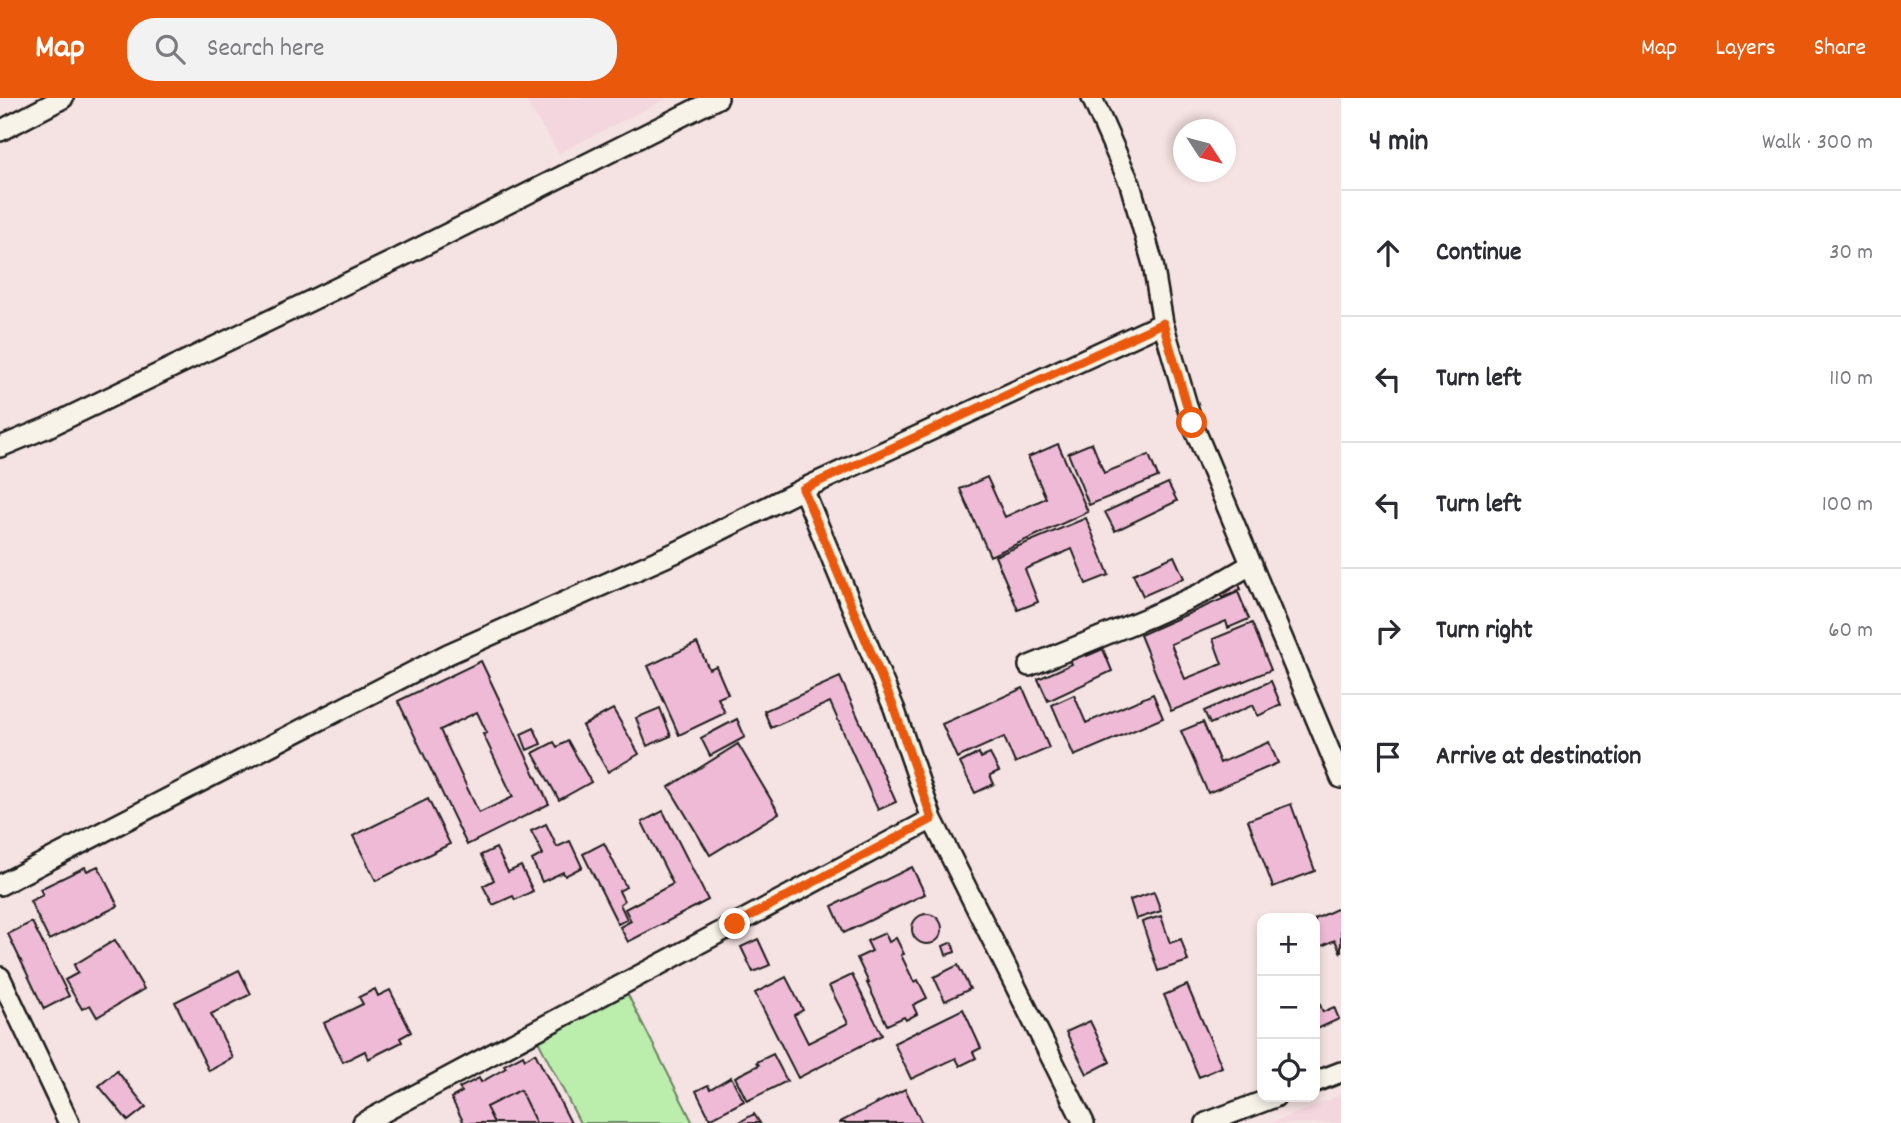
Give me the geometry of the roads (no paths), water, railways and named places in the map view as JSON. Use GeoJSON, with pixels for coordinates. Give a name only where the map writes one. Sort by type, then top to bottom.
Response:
{"type":"FeatureCollection","features":[{"type":"Feature","properties":{"kind":"street"},"geometry":{"type":"LineString","coordinates":[[0,131],[64,98]]}},
{"type":"Feature","properties":{"kind":"street"},"geometry":{"type":"LineString","coordinates":[[0,447],[46,428],[393,261],[718,98]]}},
{"type":"Feature","properties":{"kind":"street"},"geometry":{"type":"LineString","coordinates":[[1092,98],[1130,184],[1153,264],[1163,323],[1192,423],[1341,778]]}},
{"type":"Feature","properties":{"kind":"street"},"geometry":{"type":"LineString","coordinates":[[0,885],[448,654],[679,551],[803,489],[1163,323]]}},
{"type":"Feature","properties":{"kind":"street"},"geometry":{"type":"LineString","coordinates":[[803,489],[894,708],[932,819],[1084,1123]]}},
{"type":"Feature","properties":{"kind":"street"},"geometry":{"type":"LineString","coordinates":[[1029,666],[1150,617],[1202,593],[1252,564]]}},
{"type":"Feature","properties":{"kind":"street"},"geometry":{"type":"LineString","coordinates":[[363,1123],[932,819]]}},
{"type":"Feature","properties":{"kind":"street"},"geometry":{"type":"LineString","coordinates":[[0,977],[69,1123]]}},
{"type":"Feature","properties":{"kind":"street"},"geometry":{"type":"LineString","coordinates":[[1320,1080],[1341,1072]]}},
{"type":"Feature","properties":{"kind":"street"},"geometry":{"type":"LineString","coordinates":[[1206,1123],[1262,1102]]}}]}
